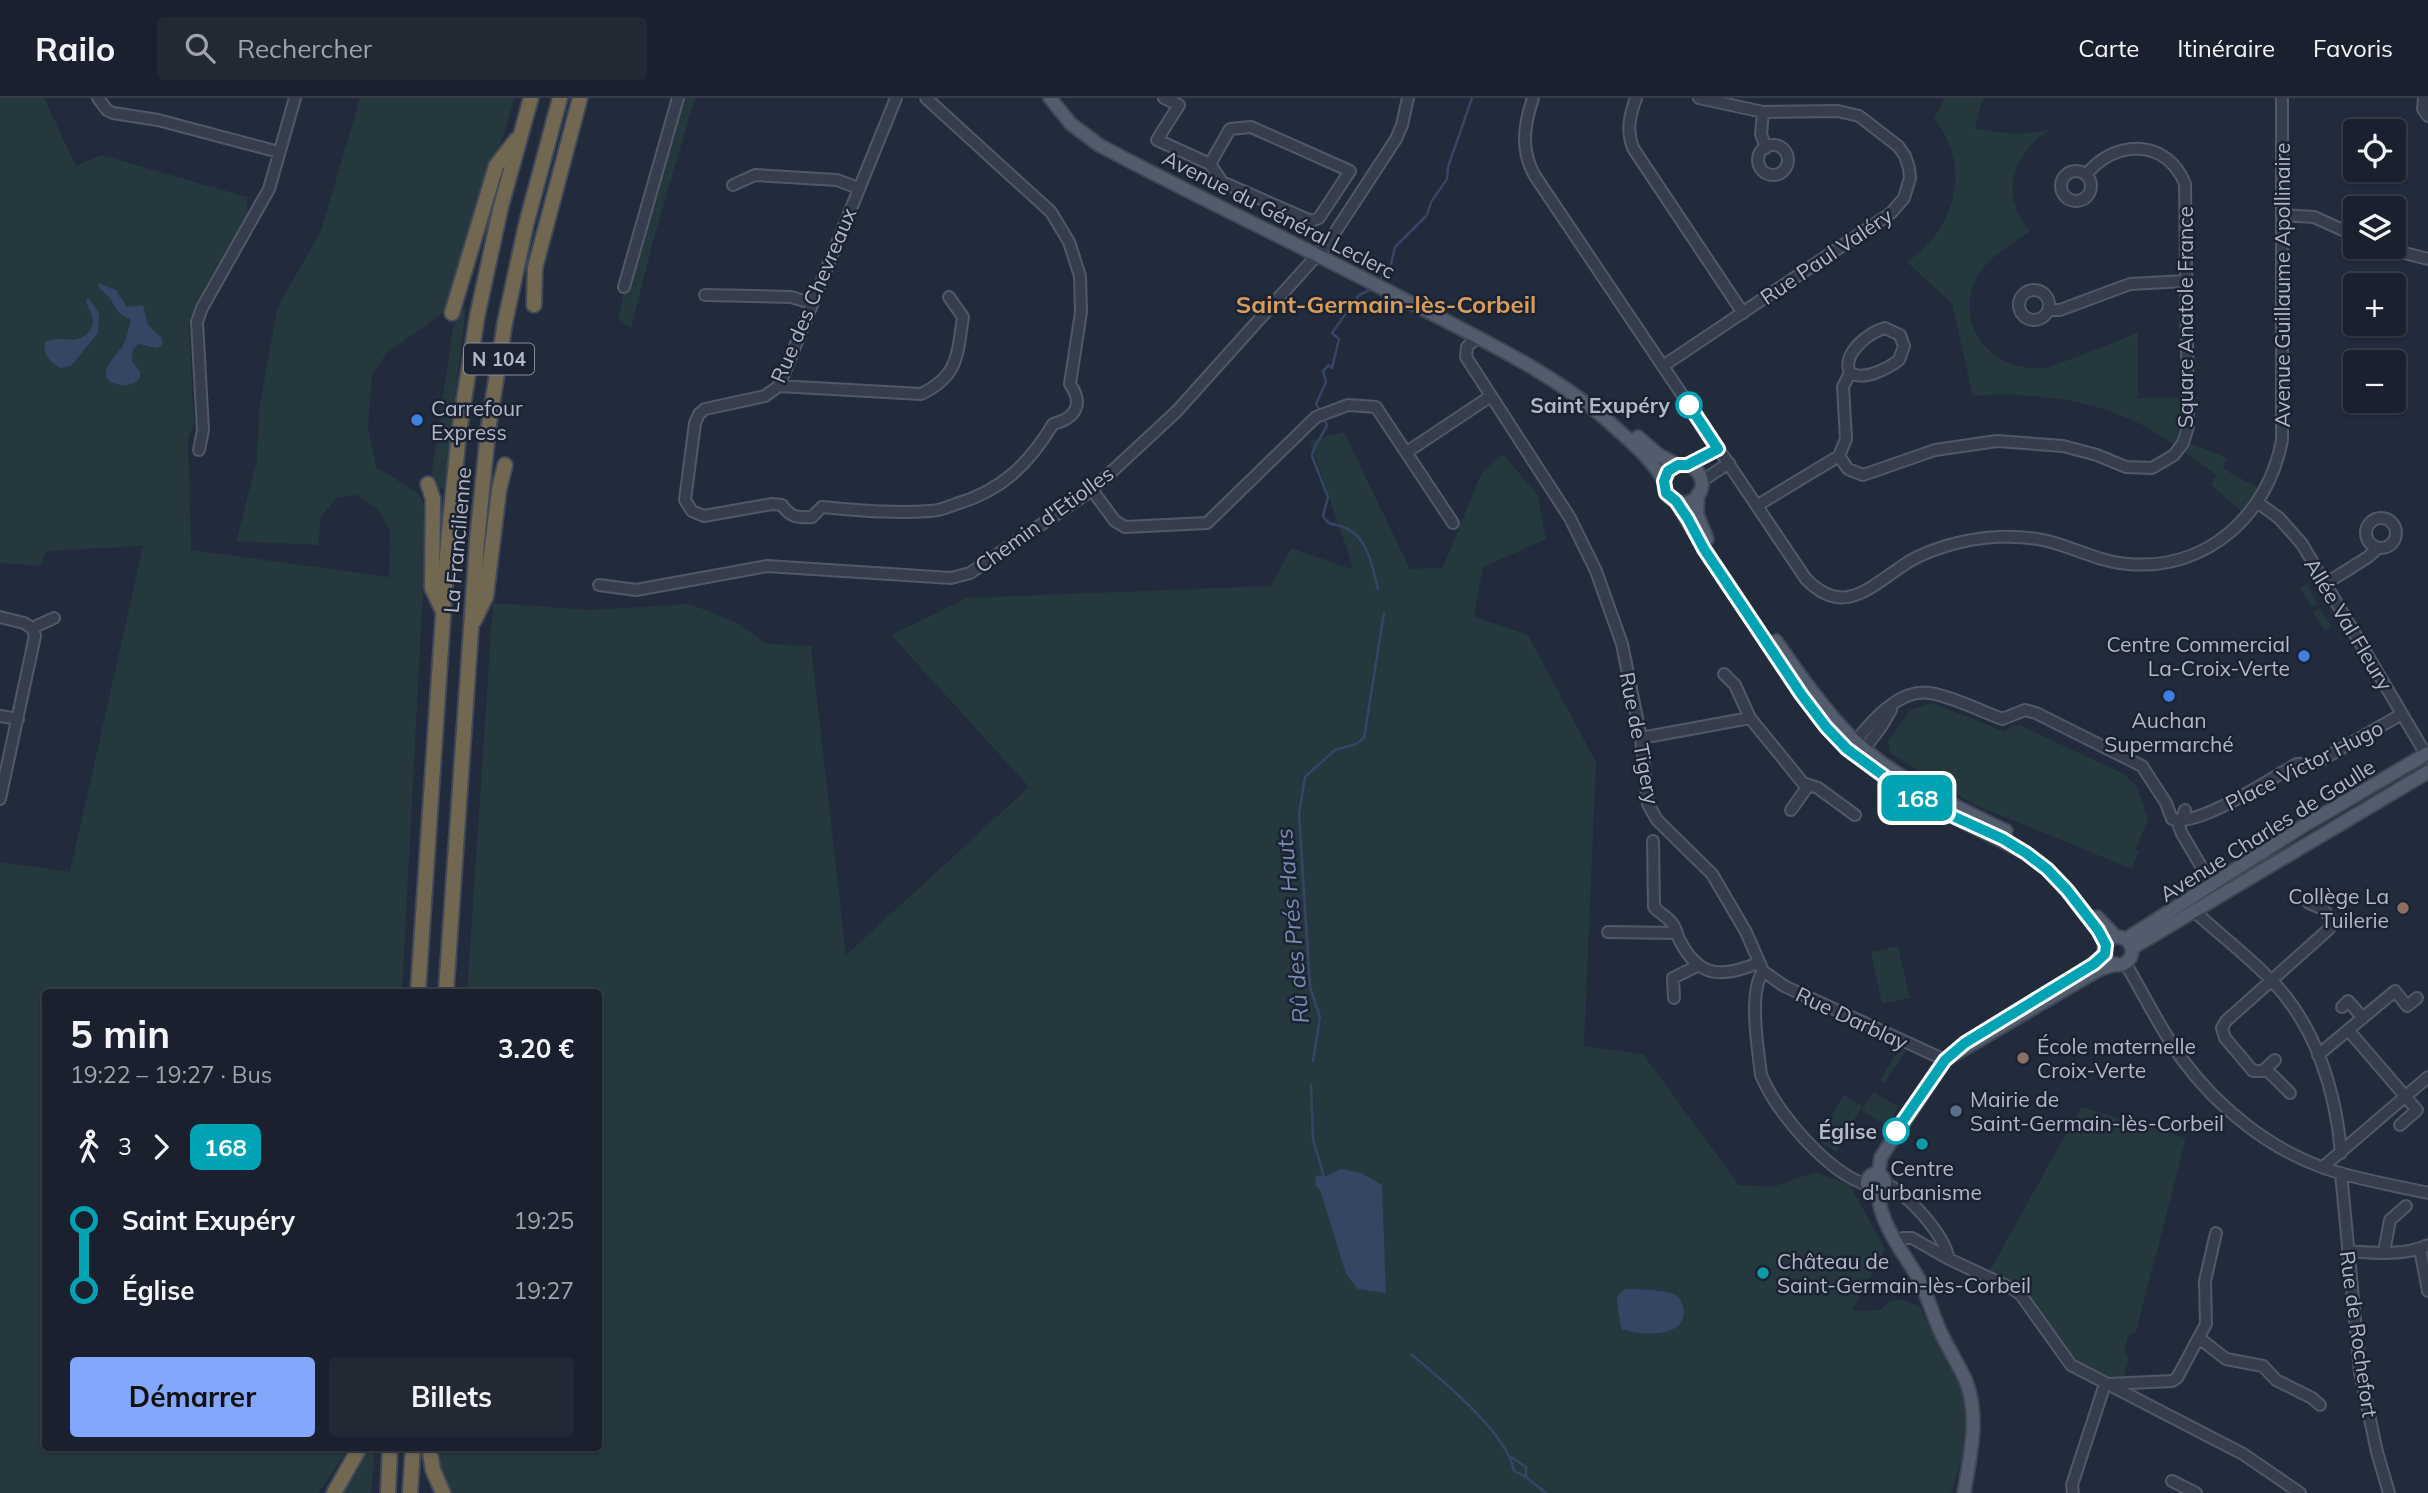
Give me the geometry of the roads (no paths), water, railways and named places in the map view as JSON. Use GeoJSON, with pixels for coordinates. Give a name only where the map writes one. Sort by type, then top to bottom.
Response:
{"type":"FeatureCollection","features":[{"type":"Feature","properties":{"kind":"highway","name":"La Francilienne"},"geometry":{"type":"LineString","coordinates":[[418,989],[459,432],[475,330],[501,206],[531,98]]}},
{"type":"Feature","properties":{"kind":"highway","name":"La Francilienne"},"geometry":{"type":"LineString","coordinates":[[446,989],[477,542],[488,430],[505,322],[526,225],[560,98]]}},
{"type":"Feature","properties":{"kind":"highway"},"geometry":{"type":"LineString","coordinates":[[534,304],[535,268],[580,98]]}},
{"type":"Feature","properties":{"kind":"highway"},"geometry":{"type":"LineString","coordinates":[[452,313],[496,166],[521,133]]}},
{"type":"Feature","properties":{"kind":"highway"},"geometry":{"type":"LineString","coordinates":[[471,625],[486,596],[499,490],[505,465]]}},
{"type":"Feature","properties":{"kind":"highway"},"geometry":{"type":"LineString","coordinates":[[428,484],[433,499],[432,588],[444,612]]}},
{"type":"Feature","properties":{"kind":"highway"},"geometry":{"type":"LineString","coordinates":[[334,1493],[358,1451]]}},
{"type":"Feature","properties":{"kind":"highway"},"geometry":{"type":"LineString","coordinates":[[388,1493],[390,1451]]}},
{"type":"Feature","properties":{"kind":"highway"},"geometry":{"type":"LineString","coordinates":[[410,1493],[413,1451]]}},
{"type":"Feature","properties":{"kind":"highway"},"geometry":{"type":"LineString","coordinates":[[430,1451],[433,1470],[443,1493]]}},
{"type":"Feature","properties":{"kind":"main road","name":"Avenue du Général Leclerc"},"geometry":{"type":"LineString","coordinates":[[1050,98],[1071,124],[1099,145],[1320,252]]}},
{"type":"Feature","properties":{"kind":"main road","name":"Avenue du Général Leclerc"},"geometry":{"type":"LineString","coordinates":[[1057,98],[1075,120],[1102,139],[1563,377],[1608,410],[1660,455],[1697,471],[1700,488],[1698,514],[1711,547],[1796,670],[1856,746],[1920,800],[2026,853],[2067,890],[2098,930],[2117,945]]}},
{"type":"Feature","properties":{"kind":"main road","name":"Avenue du Général Leclerc"},"geometry":{"type":"LineString","coordinates":[[1377,282],[1556,382],[1594,409],[1652,461],[1664,481],[1666,493],[1676,501],[1704,549],[1826,727],[1946,802],[2008,832],[2053,863],[2117,945]]}},
{"type":"Feature","properties":{"kind":"main road"},"geometry":{"type":"LineString","coordinates":[[1664,481],[1668,471],[1683,465]]}},
{"type":"Feature","properties":{"kind":"main road"},"geometry":{"type":"LineString","coordinates":[[1676,501],[1690,501],[1700,488]]}},
{"type":"Feature","properties":{"kind":"main road","name":"Avenue Charles de Gaulle"},"geometry":{"type":"LineString","coordinates":[[2117,945],[2248,860],[2427,755]]}},
{"type":"Feature","properties":{"kind":"main road","name":"Avenue Charles de Gaulle"},"geometry":{"type":"LineString","coordinates":[[2117,945],[2194,911],[2428,772]]}},
{"type":"Feature","properties":{"kind":"main road","name":"Avenue du Général Leclerc"},"geometry":{"type":"LineString","coordinates":[[1920,800],[1925,797],[1978,822],[2008,832]]}},
{"type":"Feature","properties":{"kind":"main road"},"geometry":{"type":"LineString","coordinates":[[2117,945],[2109,961],[2120,964]]}},
{"type":"Feature","properties":{"kind":"main road"},"geometry":{"type":"LineString","coordinates":[[1950,1056],[2098,970],[2120,964],[2130,957],[2117,945]]}},
{"type":"Feature","properties":{"kind":"main road"},"geometry":{"type":"LineString","coordinates":[[1964,1493],[1973,1432],[1971,1398],[1916,1275],[1906,1261],[1878,1204],[1877,1184],[1881,1157],[1950,1056],[1965,1043],[2062,986],[2117,945]]}},
{"type":"Feature","properties":{"kind":"street"},"geometry":{"type":"LineString","coordinates":[[98,98],[107,110],[113,113],[158,120],[279,152]]}},
{"type":"Feature","properties":{"kind":"street"},"geometry":{"type":"LineString","coordinates":[[199,450],[203,430],[197,322],[202,308],[269,189],[295,98]]}},
{"type":"Feature","properties":{"kind":"street"},"geometry":{"type":"LineString","coordinates":[[624,288],[678,98]]}},
{"type":"Feature","properties":{"kind":"street","name":"Rue des Chevreaux"},"geometry":{"type":"LineString","coordinates":[[896,98],[779,386],[765,396],[705,409],[699,414],[695,423],[685,500],[692,511],[704,516],[772,504],[782,505],[788,514],[798,518],[812,517],[822,507],[933,512],[973,499],[1010,478],[1041,445],[1053,424],[1065,421],[1076,410],[1077,395],[1070,384],[1081,312],[1080,276],[1069,242],[1051,212],[926,98]]}},
{"type":"Feature","properties":{"kind":"street"},"geometry":{"type":"LineString","coordinates":[[1164,98],[1179,105],[1157,140],[1210,164],[1222,182],[1311,221],[1319,218],[1350,171],[1251,127],[1230,129],[1210,164]]}},
{"type":"Feature","properties":{"kind":"street","name":"Chemin d'Etiolles"},"geometry":{"type":"LineString","coordinates":[[599,585],[636,590],[767,566],[951,578],[970,573],[1092,490],[1177,411],[1320,252],[1396,139],[1408,98]]}},
{"type":"Feature","properties":{"kind":"street","name":"Avenue Guillaume Apollinaire"},"geometry":{"type":"LineString","coordinates":[[1533,98],[1525,127],[1524,144],[1528,164],[1801,572],[1813,586],[1831,596],[1850,598],[1866,593],[1899,567],[1932,551],[1986,538],[2029,538],[2051,542],[2128,565],[2174,561],[2208,548],[2237,527],[2257,502],[2274,472],[2282,440],[2282,98]]}},
{"type":"Feature","properties":{"kind":"street"},"geometry":{"type":"LineString","coordinates":[[1636,98],[1629,120],[1633,148],[1743,313]]}},
{"type":"Feature","properties":{"kind":"street","name":"Rue Paul Valéry"},"geometry":{"type":"LineString","coordinates":[[1663,366],[1891,214],[1904,198],[1910,178],[1905,156],[1898,146],[1859,116],[1838,111],[1763,112],[1699,98]]}},
{"type":"Feature","properties":{"kind":"street"},"geometry":{"type":"LineString","coordinates":[[2424,98],[2422,105],[2428,116]]}},
{"type":"Feature","properties":{"kind":"street"},"geometry":{"type":"LineString","coordinates":[[1763,112],[1761,134],[1766,148]]}},
{"type":"Feature","properties":{"kind":"street","name":"Square Anatole France"},"geometry":{"type":"LineString","coordinates":[[1839,456],[1853,473],[1863,475],[1935,450],[1974,443],[2043,443],[2081,451],[2135,469],[2159,465],[2179,450],[2188,427],[2185,184],[2175,165],[2154,151],[2130,149],[2094,165],[2086,175]]}},
{"type":"Feature","properties":{"kind":"street"},"geometry":{"type":"LineString","coordinates":[[733,185],[755,175],[837,180],[858,188]]}},
{"type":"Feature","properties":{"kind":"street"},"geometry":{"type":"LineString","coordinates":[[2282,215],[2314,218],[2343,230]]}},
{"type":"Feature","properties":{"kind":"street"},"geometry":{"type":"LineString","coordinates":[[2406,253],[2428,259]]}},
{"type":"Feature","properties":{"kind":"street"},"geometry":{"type":"LineString","coordinates":[[2048,310],[2060,310],[2136,282],[2186,281]]}},
{"type":"Feature","properties":{"kind":"street"},"geometry":{"type":"LineString","coordinates":[[705,295],[791,296],[811,303]]}},
{"type":"Feature","properties":{"kind":"street"},"geometry":{"type":"LineString","coordinates":[[779,386],[920,394],[936,387],[950,374],[957,360],[963,317],[949,297]]}},
{"type":"Feature","properties":{"kind":"street"},"geometry":{"type":"LineString","coordinates":[[1885,328],[1900,335],[1904,346],[1899,360],[1875,373],[1857,376],[1850,373],[1847,367],[1849,360],[1869,335],[1885,328]]}},
{"type":"Feature","properties":{"kind":"street","name":"Rue de Tigery"},"geometry":{"type":"LineString","coordinates":[[1477,337],[1467,347],[1466,357],[1570,518],[1596,571],[1622,644],[1641,738],[1648,804],[1657,820],[1712,874],[1746,932],[1760,967]]}},
{"type":"Feature","properties":{"kind":"street"},"geometry":{"type":"LineString","coordinates":[[1758,505],[1839,456],[1846,439],[1843,387],[1850,373]]}},
{"type":"Feature","properties":{"kind":"street"},"geometry":{"type":"LineString","coordinates":[[1407,452],[1491,396]]}},
{"type":"Feature","properties":{"kind":"street"},"geometry":{"type":"LineString","coordinates":[[1092,490],[1115,521],[1125,527],[1207,523],[1316,418],[1348,405],[1376,407],[1453,523]]}},
{"type":"Feature","properties":{"kind":"street"},"geometry":{"type":"LineString","coordinates":[[1683,465],[1718,449]]}},
{"type":"Feature","properties":{"kind":"street"},"geometry":{"type":"LineString","coordinates":[[1700,488],[1729,463]]}},
{"type":"Feature","properties":{"kind":"street","name":"Allée Val Fleury"},"geometry":{"type":"LineString","coordinates":[[2257,502],[2291,530],[2427,755]]}},
{"type":"Feature","properties":{"kind":"street"},"geometry":{"type":"LineString","coordinates":[[2325,584],[2377,549]]}},
{"type":"Feature","properties":{"kind":"street"},"geometry":{"type":"LineString","coordinates":[[0,617],[24,623],[32,628],[35,636],[1,798]]}},
{"type":"Feature","properties":{"kind":"street"},"geometry":{"type":"LineString","coordinates":[[32,628],[54,618]]}},
{"type":"Feature","properties":{"kind":"street"},"geometry":{"type":"LineString","coordinates":[[1724,674],[1735,685],[1750,718],[1802,783],[1818,789],[1855,815]]}},
{"type":"Feature","properties":{"kind":"street"},"geometry":{"type":"LineString","coordinates":[[1856,746],[1894,704],[1910,695],[1928,692],[2002,719],[2025,710],[2045,715],[2142,766],[2166,803],[2172,819],[2183,815]]}},
{"type":"Feature","properties":{"kind":"street","name":"Place Victor Hugo"},"geometry":{"type":"LineString","coordinates":[[2183,815],[2206,816],[2297,764],[2313,764],[2402,714]]}},
{"type":"Feature","properties":{"kind":"street"},"geometry":{"type":"LineString","coordinates":[[0,716],[18,719]]}},
{"type":"Feature","properties":{"kind":"street"},"geometry":{"type":"LineString","coordinates":[[1641,738],[1750,718]]}},
{"type":"Feature","properties":{"kind":"street"},"geometry":{"type":"LineString","coordinates":[[1856,746],[1877,724]]}},
{"type":"Feature","properties":{"kind":"street"},"geometry":{"type":"LineString","coordinates":[[1875,757],[1877,724]]}},
{"type":"Feature","properties":{"kind":"street"},"geometry":{"type":"LineString","coordinates":[[1791,810],[1808,786]]}},
{"type":"Feature","properties":{"kind":"street"},"geometry":{"type":"LineString","coordinates":[[1836,818],[1844,807]]}},
{"type":"Feature","properties":{"kind":"street"},"geometry":{"type":"LineString","coordinates":[[2183,815],[2179,826],[2182,834],[2207,873],[2215,876],[2248,860]]}},
{"type":"Feature","properties":{"kind":"street"},"geometry":{"type":"LineString","coordinates":[[1653,841],[1654,907],[1672,922],[1678,939],[1697,966],[1712,972],[1760,967],[1755,994],[1761,1075],[1790,1121],[1834,1168],[1892,1187],[1920,1212],[1946,1246],[1949,1259]]}},
{"type":"Feature","properties":{"kind":"street"},"geometry":{"type":"LineString","coordinates":[[2290,1093],[2270,1064],[2259,1072],[2252,1071],[2225,1038],[2222,1028],[2226,1021],[2331,926],[2327,911],[2309,904]]}},
{"type":"Feature","properties":{"kind":"street"},"geometry":{"type":"LineString","coordinates":[[2194,911],[2271,980],[2299,1015],[2318,1055],[2332,1097],[2341,1153]]}},
{"type":"Feature","properties":{"kind":"street"},"geometry":{"type":"LineString","coordinates":[[1608,932],[1677,933]]}},
{"type":"Feature","properties":{"kind":"street"},"geometry":{"type":"LineString","coordinates":[[2120,964],[2182,1059],[2214,1097],[2240,1119],[2277,1145],[2323,1167],[2428,1193]]}},
{"type":"Feature","properties":{"kind":"street"},"geometry":{"type":"LineString","coordinates":[[1674,998],[1673,978],[1697,966]]}},
{"type":"Feature","properties":{"kind":"street","name":"Rue Darblay"},"geometry":{"type":"LineString","coordinates":[[1760,967],[1784,986],[1950,1056]]}},
{"type":"Feature","properties":{"kind":"street"},"geometry":{"type":"LineString","coordinates":[[2318,1055],[2395,992],[2407,1006],[2417,998]]}},
{"type":"Feature","properties":{"kind":"street"},"geometry":{"type":"LineString","coordinates":[[2342,1007],[2348,1001],[2363,1018]]}},
{"type":"Feature","properties":{"kind":"street"},"geometry":{"type":"LineString","coordinates":[[2349,1031],[2417,1110],[2400,1125]]}},
{"type":"Feature","properties":{"kind":"street"},"geometry":{"type":"LineString","coordinates":[[2323,1167],[2428,1077]]}},
{"type":"Feature","properties":{"kind":"street","name":"Rue de Rochefort"},"geometry":{"type":"LineString","coordinates":[[2340,1173],[2360,1372],[2377,1452],[2389,1493]]}},
{"type":"Feature","properties":{"kind":"street"},"geometry":{"type":"LineString","coordinates":[[2384,1252],[2390,1220],[2406,1206]]}},
{"type":"Feature","properties":{"kind":"street"},"geometry":{"type":"LineString","coordinates":[[2105,1384],[2172,1381],[2177,1378],[2206,1324],[2205,1281],[2216,1233]]}},
{"type":"Feature","properties":{"kind":"street"},"geometry":{"type":"LineString","coordinates":[[1896,1241],[1912,1238],[2013,1289],[2021,1295],[2071,1365],[2243,1454],[2300,1493]]}},
{"type":"Feature","properties":{"kind":"street"},"geometry":{"type":"LineString","coordinates":[[2348,1251],[2384,1252],[2424,1247],[2428,1291]]}},
{"type":"Feature","properties":{"kind":"street"},"geometry":{"type":"LineString","coordinates":[[2199,1338],[2227,1359],[2263,1366],[2276,1380],[2312,1398],[2320,1405]]}},
{"type":"Feature","properties":{"kind":"street"},"geometry":{"type":"LineString","coordinates":[[2073,1493],[2072,1485],[2105,1384]]}},
{"type":"Feature","properties":{"kind":"street"},"geometry":{"type":"LineString","coordinates":[[2172,1480],[2196,1493]]}},
{"type":"Feature","properties":{"kind":"water"},"geometry":{"type":"Polygon","coordinates":[[[99,283],[116,290],[127,307],[143,305],[148,325],[161,337],[163,343],[155,348],[138,344],[132,352],[132,361],[140,372],[140,378],[131,384],[120,385],[107,378],[107,368],[124,344],[131,320],[119,313],[109,297],[98,287],[99,283]]]}},
{"type":"Feature","properties":{"kind":"water"},"geometry":{"type":"Polygon","coordinates":[[[88,298],[99,313],[98,333],[71,366],[61,368],[48,358],[45,342],[77,339],[88,333],[93,321],[86,301],[88,298]]]}},
{"type":"Feature","properties":{"kind":"water"},"geometry":{"type":"Polygon","coordinates":[[[1341,1169],[1361,1173],[1382,1185],[1386,1293],[1358,1289],[1346,1274],[1320,1190],[1315,1185],[1316,1175],[1324,1177],[1341,1169]]]}},
{"type":"Feature","properties":{"kind":"water"},"geometry":{"type":"Polygon","coordinates":[[[1623,1290],[1676,1295],[1683,1307],[1683,1317],[1679,1325],[1672,1330],[1651,1334],[1622,1329],[1617,1297],[1623,1290]]]}},
{"type":"Feature","properties":{"kind":"waterway","name":"Rû des Prés Hauts"},"geometry":{"type":"LineString","coordinates":[[1379,281],[1391,264],[1395,247],[1427,215],[1431,202],[1447,179],[1448,167],[1472,98]]}},
{"type":"Feature","properties":{"kind":"waterway","name":"Rû des Prés Hauts"},"geometry":{"type":"LineString","coordinates":[[1320,411],[1316,404],[1326,382],[1323,371],[1329,365],[1332,368],[1339,339],[1332,333],[1359,295],[1372,289]]}},
{"type":"Feature","properties":{"kind":"waterway","name":"Rû des Prés Hauts"},"geometry":{"type":"LineString","coordinates":[[1323,417],[1327,425],[1312,456],[1328,497],[1323,516],[1328,522],[1346,528],[1360,539],[1368,554],[1378,589]]}},
{"type":"Feature","properties":{"kind":"waterway","name":"Rû des Prés Hauts"},"geometry":{"type":"LineString","coordinates":[[1313,1061],[1320,1017],[1310,987],[1299,814],[1305,777],[1335,750],[1356,744],[1364,738],[1384,613]]}},
{"type":"Feature","properties":{"kind":"waterway","name":"Rû des Prés Hauts"},"geometry":{"type":"LineString","coordinates":[[1311,1085],[1313,1139],[1324,1177]]}},
{"type":"Feature","properties":{"kind":"waterway","name":"Rû des Prés Hauts"},"geometry":{"type":"LineString","coordinates":[[1411,1354],[1455,1392],[1486,1424],[1509,1456],[1514,1471],[1546,1493]]}},
{"type":"Feature","properties":{"kind":"waterway","name":"Rû des Prés Hauts"},"geometry":{"type":"LineString","coordinates":[[1511,1457],[1526,1467],[1526,1477]]}},
{"type":"Feature","properties":{"kind":"place","name":"Saint Exupéry"},"geometry":{"type":"Point","coordinates":[1689,405]}},
{"type":"Feature","properties":{"kind":"place","name":"Carrefour Express"},"geometry":{"type":"Point","coordinates":[417,420]}},
{"type":"Feature","properties":{"kind":"place","name":"Centre Commercial La-Croix-Verte"},"geometry":{"type":"Point","coordinates":[2304,656]}},
{"type":"Feature","properties":{"kind":"place","name":"Auchan Supermarché"},"geometry":{"type":"Point","coordinates":[2169,696]}},
{"type":"Feature","properties":{"kind":"place","name":"Collège La Tuilerie"},"geometry":{"type":"Point","coordinates":[2403,908]}},
{"type":"Feature","properties":{"kind":"place","name":"École maternelle Croix-Verte"},"geometry":{"type":"Point","coordinates":[2023,1058]}},
{"type":"Feature","properties":{"kind":"place","name":"Mairie de Saint-Germain-lès-Corbeil"},"geometry":{"type":"Point","coordinates":[1956,1111]}},
{"type":"Feature","properties":{"kind":"place","name":"Église"},"geometry":{"type":"Point","coordinates":[1896,1131]}},
{"type":"Feature","properties":{"kind":"place","name":"Centre d'urbanisme"},"geometry":{"type":"Point","coordinates":[1922,1144]}},
{"type":"Feature","properties":{"kind":"place","name":"Château de Saint-Germain-lès-Corbeil"},"geometry":{"type":"Point","coordinates":[1763,1273]}},
{"type":"Feature","properties":{"kind":"district","name":"Saint-Germain-lès-Corbeil"},"geometry":{"type":"Point","coordinates":[1386,304]}}]}
